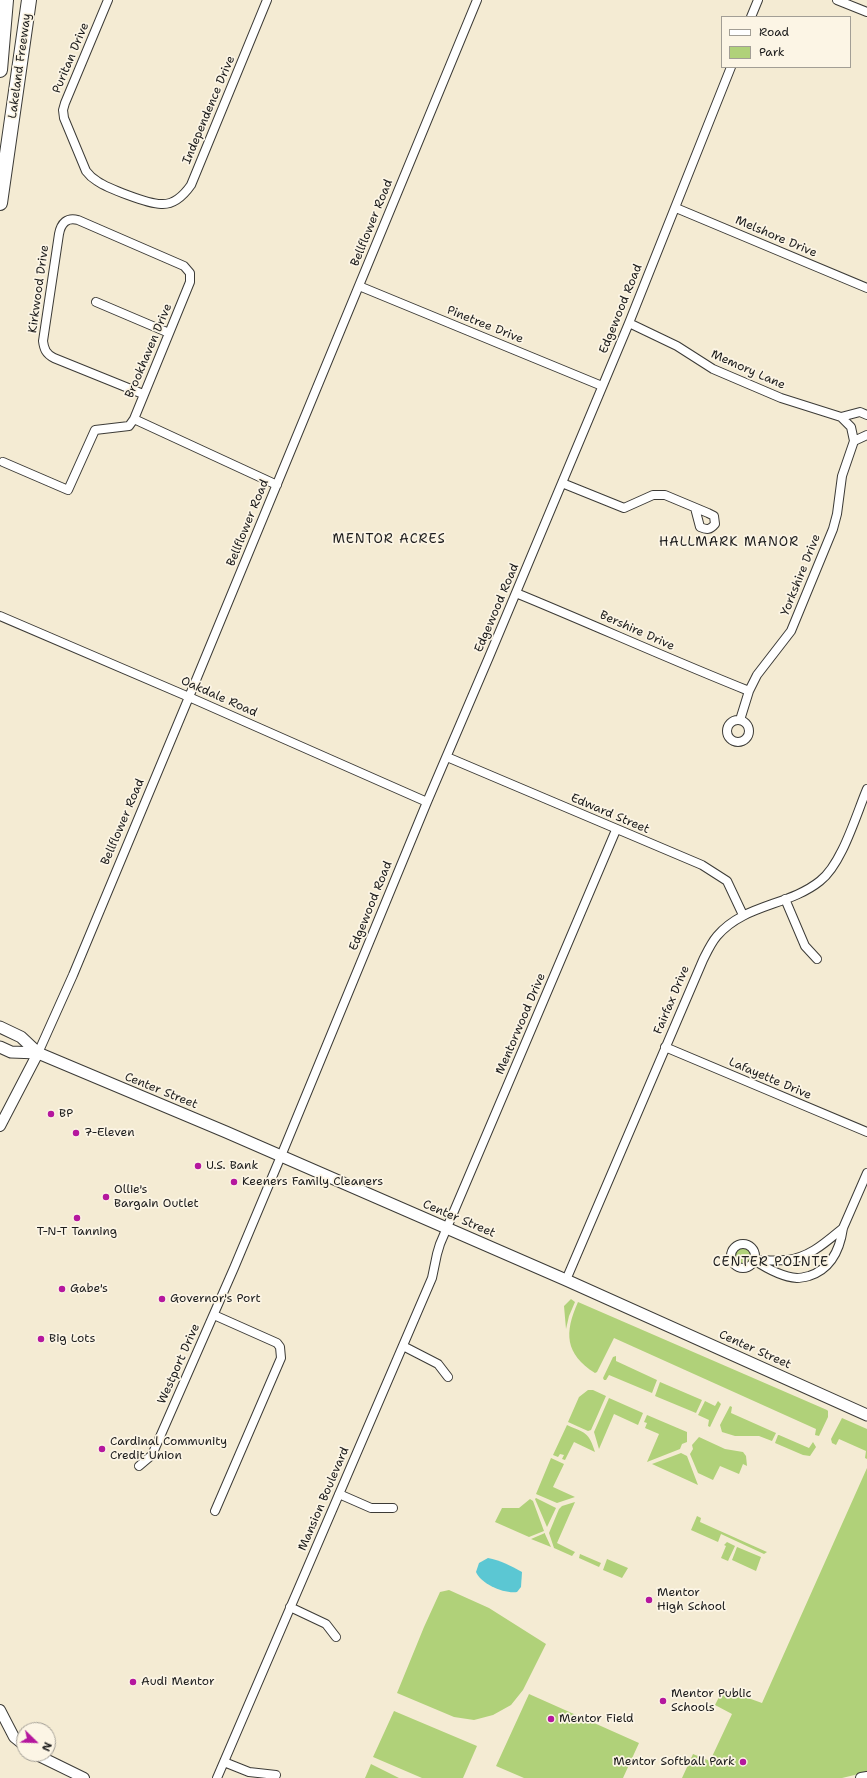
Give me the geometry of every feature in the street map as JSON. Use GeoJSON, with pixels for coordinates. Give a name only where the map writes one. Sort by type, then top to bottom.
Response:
{"type":"FeatureCollection","features":[{"type":"Feature","properties":{"kind":"highway","name":"Lakeland Freeway"},"geometry":{"type":"LineString","coordinates":[[0,70],[6,0]]}},
{"type":"Feature","properties":{"kind":"highway","name":"Lakeland Freeway"},"geometry":{"type":"LineString","coordinates":[[0,203],[30,0]]}},
{"type":"Feature","properties":{"kind":"main road","name":"Center Street"},"geometry":{"type":"LineString","coordinates":[[0,1027],[21,1036],[38,1053]]}},
{"type":"Feature","properties":{"kind":"main road","name":"Center Street"},"geometry":{"type":"LineString","coordinates":[[0,1047],[11,1052],[38,1053],[281,1156],[566,1280],[867,1415]]}},
{"type":"Feature","properties":{"kind":"street","name":"Puritan Drive"},"geometry":{"type":"LineString","coordinates":[[108,0],[65,103],[63,110],[64,118],[86,171],[90,176],[98,182],[149,202]]}},
{"type":"Feature","properties":{"kind":"street","name":"Independence Drive"},"geometry":{"type":"LineString","coordinates":[[149,202],[162,204],[170,203],[182,196],[191,185],[267,0]]}},
{"type":"Feature","properties":{"kind":"street","name":"Bellflower Road"},"geometry":{"type":"LineString","coordinates":[[38,1053],[73,975],[477,0]]}},
{"type":"Feature","properties":{"kind":"street"},"geometry":{"type":"LineString","coordinates":[[751,16],[758,0]]}},
{"type":"Feature","properties":{"kind":"street"},"geometry":{"type":"LineString","coordinates":[[837,0],[867,12]]}},
{"type":"Feature","properties":{"kind":"street","name":"Edgewood Road"},"geometry":{"type":"LineString","coordinates":[[281,1156],[427,802],[447,758],[629,323],[731,68]]}},
{"type":"Feature","properties":{"kind":"street","name":"Melshore Drive"},"geometry":{"type":"LineString","coordinates":[[676,208],[867,288]]}},
{"type":"Feature","properties":{"kind":"street","name":"Brookhaven Drive"},"geometry":{"type":"LineString","coordinates":[[66,220],[70,218],[78,220],[184,266],[190,273],[190,282],[134,419]]}},
{"type":"Feature","properties":{"kind":"street","name":"Kirkwood Drive"},"geometry":{"type":"LineString","coordinates":[[66,220],[60,228],[59,234],[43,341],[45,351],[48,355],[54,358],[143,394]]}},
{"type":"Feature","properties":{"kind":"street","name":"Pinetree Drive"},"geometry":{"type":"LineString","coordinates":[[359,286],[602,386]]}},
{"type":"Feature","properties":{"kind":"street"},"geometry":{"type":"LineString","coordinates":[[96,302],[169,333]]}},
{"type":"Feature","properties":{"kind":"street","name":"Memory Lane"},"geometry":{"type":"LineString","coordinates":[[629,323],[677,346],[713,369],[782,398],[841,417],[851,427],[854,441]]}},
{"type":"Feature","properties":{"kind":"street"},"geometry":{"type":"LineString","coordinates":[[841,417],[860,412],[867,415]]}},
{"type":"Feature","properties":{"kind":"street"},"geometry":{"type":"LineString","coordinates":[[3,462],[68,490],[95,430],[129,426],[134,419],[277,485]]}},
{"type":"Feature","properties":{"kind":"street"},"geometry":{"type":"LineString","coordinates":[[854,441],[867,435]]}},
{"type":"Feature","properties":{"kind":"street","name":"Yorkshire Drive"},"geometry":{"type":"LineString","coordinates":[[740,720],[749,691],[758,675],[791,631],[833,529],[837,514],[842,476],[854,441]]}},
{"type":"Feature","properties":{"kind":"street"},"geometry":{"type":"LineString","coordinates":[[562,483],[624,508],[653,496],[665,495],[695,508]]}},
{"type":"Feature","properties":{"kind":"street","name":"Bershire Drive"},"geometry":{"type":"LineString","coordinates":[[516,593],[749,691]]}},
{"type":"Feature","properties":{"kind":"street","name":"Oakdale Road"},"geometry":{"type":"LineString","coordinates":[[0,616],[189,696],[427,802]]}},
{"type":"Feature","properties":{"kind":"street","name":"Edward Street"},"geometry":{"type":"LineString","coordinates":[[447,758],[702,865],[727,881],[743,915]]}},
{"type":"Feature","properties":{"kind":"street","name":"Fairfax Drive"},"geometry":{"type":"LineString","coordinates":[[566,1280],[703,960],[716,937],[743,915],[805,891],[816,884],[831,869],[845,843],[867,789]]}},
{"type":"Feature","properties":{"kind":"street","name":"Mentorwood Drive"},"geometry":{"type":"LineString","coordinates":[[447,1228],[616,830]]}},
{"type":"Feature","properties":{"kind":"street"},"geometry":{"type":"LineString","coordinates":[[785,899],[805,946],[817,958]]}},
{"type":"Feature","properties":{"kind":"street","name":"Lafayette Drive"},"geometry":{"type":"LineString","coordinates":[[665,1047],[867,1132]]}},
{"type":"Feature","properties":{"kind":"street"},"geometry":{"type":"LineString","coordinates":[[0,1126],[38,1053]]}},
{"type":"Feature","properties":{"kind":"street","name":"Westport Drive"},"geometry":{"type":"LineString","coordinates":[[139,1466],[152,1455],[214,1315],[281,1156]]}},
{"type":"Feature","properties":{"kind":"street"},"geometry":{"type":"LineString","coordinates":[[843,1228],[816,1249],[798,1258],[777,1261],[754,1260],[769,1269],[793,1278],[812,1275],[821,1271],[832,1260],[842,1238],[843,1228],[867,1173]]}},
{"type":"Feature","properties":{"kind":"street","name":"Mansion Boulevard"},"geometry":{"type":"LineString","coordinates":[[217,1778],[432,1278],[437,1254],[447,1228]]}},
{"type":"Feature","properties":{"kind":"street"},"geometry":{"type":"LineString","coordinates":[[214,1315],[277,1343],[281,1352],[281,1358],[215,1511]]}},
{"type":"Feature","properties":{"kind":"street"},"geometry":{"type":"LineString","coordinates":[[403,1346],[438,1364],[448,1377]]}},
{"type":"Feature","properties":{"kind":"street"},"geometry":{"type":"LineString","coordinates":[[339,1494],[371,1508],[393,1508]]}},
{"type":"Feature","properties":{"kind":"street"},"geometry":{"type":"LineString","coordinates":[[290,1607],[326,1624],[336,1637]]}},
{"type":"Feature","properties":{"kind":"street"},"geometry":{"type":"LineString","coordinates":[[0,1710],[16,1739]]}},
{"type":"Feature","properties":{"kind":"street"},"geometry":{"type":"LineString","coordinates":[[51,1762],[84,1778]]}},
{"type":"Feature","properties":{"kind":"street"},"geometry":{"type":"LineString","coordinates":[[224,1762],[249,1772],[276,1775]]}},
{"type":"Feature","properties":{"kind":"street"},"geometry":{"type":"LineString","coordinates":[[860,1778],[867,1777]]}},
{"type":"Feature","properties":{"kind":"green space"},"geometry":{"type":"Polygon","coordinates":[[[743,1246],[750,1249],[753,1256],[750,1263],[743,1266],[736,1263],[733,1256],[736,1249],[743,1246]]]}},
{"type":"Feature","properties":{"kind":"green space"},"geometry":{"type":"Polygon","coordinates":[[[571,1299],[575,1302],[569,1316],[566,1329],[564,1306],[571,1299]]]}},
{"type":"Feature","properties":{"kind":"green space"},"geometry":{"type":"Polygon","coordinates":[[[578,1302],[827,1410],[828,1417],[819,1436],[815,1435],[816,1429],[614,1338],[597,1372],[595,1373],[585,1366],[578,1358],[570,1342],[569,1333],[573,1313],[578,1302]]]}},
{"type":"Feature","properties":{"kind":"green space"},"geometry":{"type":"Polygon","coordinates":[[[616,1356],[616,1361],[657,1380],[652,1393],[609,1375],[606,1380],[604,1380],[603,1378],[613,1357],[616,1356]]]}},
{"type":"Feature","properties":{"kind":"green space"},"geometry":{"type":"Polygon","coordinates":[[[660,1382],[702,1400],[696,1413],[655,1396],[660,1382]]]}},
{"type":"Feature","properties":{"kind":"green space"},"geometry":{"type":"Polygon","coordinates":[[[588,1390],[593,1390],[606,1396],[591,1430],[588,1431],[568,1422],[579,1397],[588,1390]]]}},
{"type":"Feature","properties":{"kind":"green space"},"geometry":{"type":"Polygon","coordinates":[[[609,1398],[643,1413],[638,1425],[614,1414],[599,1449],[594,1432],[609,1398]]]}},
{"type":"Feature","properties":{"kind":"green space"},"geometry":{"type":"Polygon","coordinates":[[[705,1401],[715,1406],[718,1401],[721,1404],[710,1427],[708,1426],[709,1420],[698,1415],[705,1401]]]}},
{"type":"Feature","properties":{"kind":"green space"},"geometry":{"type":"Polygon","coordinates":[[[730,1406],[732,1407],[731,1413],[776,1433],[772,1441],[759,1436],[735,1436],[722,1432],[720,1425],[730,1406]]]}},
{"type":"Feature","properties":{"kind":"green space"},"geometry":{"type":"Polygon","coordinates":[[[647,1415],[687,1432],[687,1442],[682,1444],[680,1449],[647,1462],[659,1434],[645,1428],[647,1423],[644,1422],[647,1415]]]}},
{"type":"Feature","properties":{"kind":"green space"},"geometry":{"type":"Polygon","coordinates":[[[842,1418],[867,1429],[867,1459],[865,1458],[866,1451],[839,1439],[836,1445],[832,1443],[831,1439],[842,1418]]]}},
{"type":"Feature","properties":{"kind":"green space"},"geometry":{"type":"Polygon","coordinates":[[[567,1425],[586,1434],[591,1440],[595,1452],[574,1442],[565,1460],[562,1459],[564,1455],[560,1454],[558,1457],[553,1455],[567,1425]]]}},
{"type":"Feature","properties":{"kind":"green space"},"geometry":{"type":"Polygon","coordinates":[[[778,1435],[809,1448],[813,1442],[816,1447],[810,1456],[803,1455],[775,1443],[778,1435]]]}},
{"type":"Feature","properties":{"kind":"green space"},"geometry":{"type":"Polygon","coordinates":[[[699,1437],[725,1449],[743,1452],[746,1456],[747,1466],[743,1464],[739,1474],[720,1466],[713,1480],[698,1473],[690,1454],[693,1449],[692,1445],[699,1437]]]}},
{"type":"Feature","properties":{"kind":"green space"},"geometry":{"type":"Polygon","coordinates":[[[681,1453],[687,1456],[698,1485],[652,1464],[681,1453]]]}},
{"type":"Feature","properties":{"kind":"green space"},"geometry":{"type":"Polygon","coordinates":[[[551,1458],[564,1464],[553,1487],[575,1497],[557,1503],[536,1494],[551,1458]]]}},
{"type":"Feature","properties":{"kind":"green space"},"geometry":{"type":"Polygon","coordinates":[[[867,1468],[867,1772],[842,1778],[682,1778],[693,1754],[710,1761],[732,1714],[715,1705],[723,1689],[762,1703],[867,1468]]]}},
{"type":"Feature","properties":{"kind":"green space"},"geometry":{"type":"Polygon","coordinates":[[[536,1498],[556,1508],[547,1527],[535,1499],[536,1498]]]}},
{"type":"Feature","properties":{"kind":"green space"},"geometry":{"type":"Polygon","coordinates":[[[530,1499],[533,1501],[544,1531],[529,1537],[495,1522],[502,1508],[519,1508],[530,1499]]]}},
{"type":"Feature","properties":{"kind":"green space"},"geometry":{"type":"Polygon","coordinates":[[[575,1502],[557,1543],[575,1552],[572,1556],[554,1548],[549,1533],[559,1509],[562,1506],[575,1502]]]}},
{"type":"Feature","properties":{"kind":"green space"},"geometry":{"type":"Polygon","coordinates":[[[697,1516],[701,1518],[700,1522],[767,1552],[764,1554],[721,1534],[718,1542],[691,1530],[697,1516]]]}},
{"type":"Feature","properties":{"kind":"green space"},"geometry":{"type":"Polygon","coordinates":[[[545,1533],[551,1547],[531,1539],[545,1533]]]}},
{"type":"Feature","properties":{"kind":"green space"},"geometry":{"type":"Polygon","coordinates":[[[727,1542],[735,1546],[728,1561],[721,1558],[726,1546],[724,1545],[727,1542]]]}},
{"type":"Feature","properties":{"kind":"green space"},"geometry":{"type":"Polygon","coordinates":[[[737,1547],[761,1557],[756,1571],[732,1560],[737,1547]]]}},
{"type":"Feature","properties":{"kind":"green space"},"geometry":{"type":"Polygon","coordinates":[[[580,1554],[601,1563],[599,1567],[579,1558],[580,1554]]]}},
{"type":"Feature","properties":{"kind":"green space"},"geometry":{"type":"Polygon","coordinates":[[[607,1559],[628,1568],[622,1578],[603,1570],[607,1559]]]}},
{"type":"Feature","properties":{"kind":"green space"},"geometry":{"type":"Polygon","coordinates":[[[449,1590],[489,1608],[546,1644],[523,1690],[511,1705],[493,1715],[474,1720],[454,1717],[397,1693],[440,1592],[449,1590]]]}},
{"type":"Feature","properties":{"kind":"green space","name":"Mentor Field"},"geometry":{"type":"Polygon","coordinates":[[[529,1694],[639,1743],[623,1778],[524,1778],[496,1766],[529,1694]]]}},
{"type":"Feature","properties":{"kind":"green space"},"geometry":{"type":"Polygon","coordinates":[[[394,1711],[477,1746],[463,1778],[422,1778],[373,1757],[394,1711]]]}},
{"type":"Feature","properties":{"kind":"green space"},"geometry":{"type":"Polygon","coordinates":[[[371,1764],[399,1778],[365,1778],[371,1764]]]}},
{"type":"Feature","properties":{"kind":"water"},"geometry":{"type":"Polygon","coordinates":[[[488,1558],[510,1565],[522,1572],[521,1587],[517,1592],[500,1590],[488,1584],[479,1576],[476,1572],[479,1563],[488,1558]]]}},
{"type":"Feature","properties":{"kind":"place","name":"BP"},"geometry":{"type":"Point","coordinates":[51,1114]}},
{"type":"Feature","properties":{"kind":"place","name":"7-Eleven"},"geometry":{"type":"Point","coordinates":[76,1133]}},
{"type":"Feature","properties":{"kind":"place","name":"U.S. Bank"},"geometry":{"type":"Point","coordinates":[198,1166]}},
{"type":"Feature","properties":{"kind":"place","name":"Keeners Family Cleaners"},"geometry":{"type":"Point","coordinates":[234,1182]}},
{"type":"Feature","properties":{"kind":"place","name":"Ollie's Bargain Outlet"},"geometry":{"type":"Point","coordinates":[106,1197]}},
{"type":"Feature","properties":{"kind":"place","name":"T-N-T Tanning"},"geometry":{"type":"Point","coordinates":[77,1218]}},
{"type":"Feature","properties":{"kind":"place","name":"Gabe's"},"geometry":{"type":"Point","coordinates":[62,1289]}},
{"type":"Feature","properties":{"kind":"place","name":"Governor's Port"},"geometry":{"type":"Point","coordinates":[162,1299]}},
{"type":"Feature","properties":{"kind":"place","name":"Big Lots"},"geometry":{"type":"Point","coordinates":[41,1339]}},
{"type":"Feature","properties":{"kind":"place","name":"Cardinal Community Credit Union"},"geometry":{"type":"Point","coordinates":[102,1449]}},
{"type":"Feature","properties":{"kind":"place","name":"Mentor High School"},"geometry":{"type":"Point","coordinates":[649,1600]}},
{"type":"Feature","properties":{"kind":"place","name":"Audi Mentor"},"geometry":{"type":"Point","coordinates":[133,1682]}},
{"type":"Feature","properties":{"kind":"place","name":"Mentor Public Schools"},"geometry":{"type":"Point","coordinates":[663,1701]}},
{"type":"Feature","properties":{"kind":"place","name":"Mentor Field"},"geometry":{"type":"Point","coordinates":[551,1719]}},
{"type":"Feature","properties":{"kind":"place","name":"Mentor Softball Park"},"geometry":{"type":"Point","coordinates":[743,1762]}},
{"type":"Feature","properties":{"kind":"district","name":"MENTOR ACRES"},"geometry":{"type":"Point","coordinates":[389,540]}},
{"type":"Feature","properties":{"kind":"district","name":"HALLMARK MANOR"},"geometry":{"type":"Point","coordinates":[729,543]}},
{"type":"Feature","properties":{"kind":"district","name":"CENTER POINTE"},"geometry":{"type":"Point","coordinates":[771,1263]}}]}
